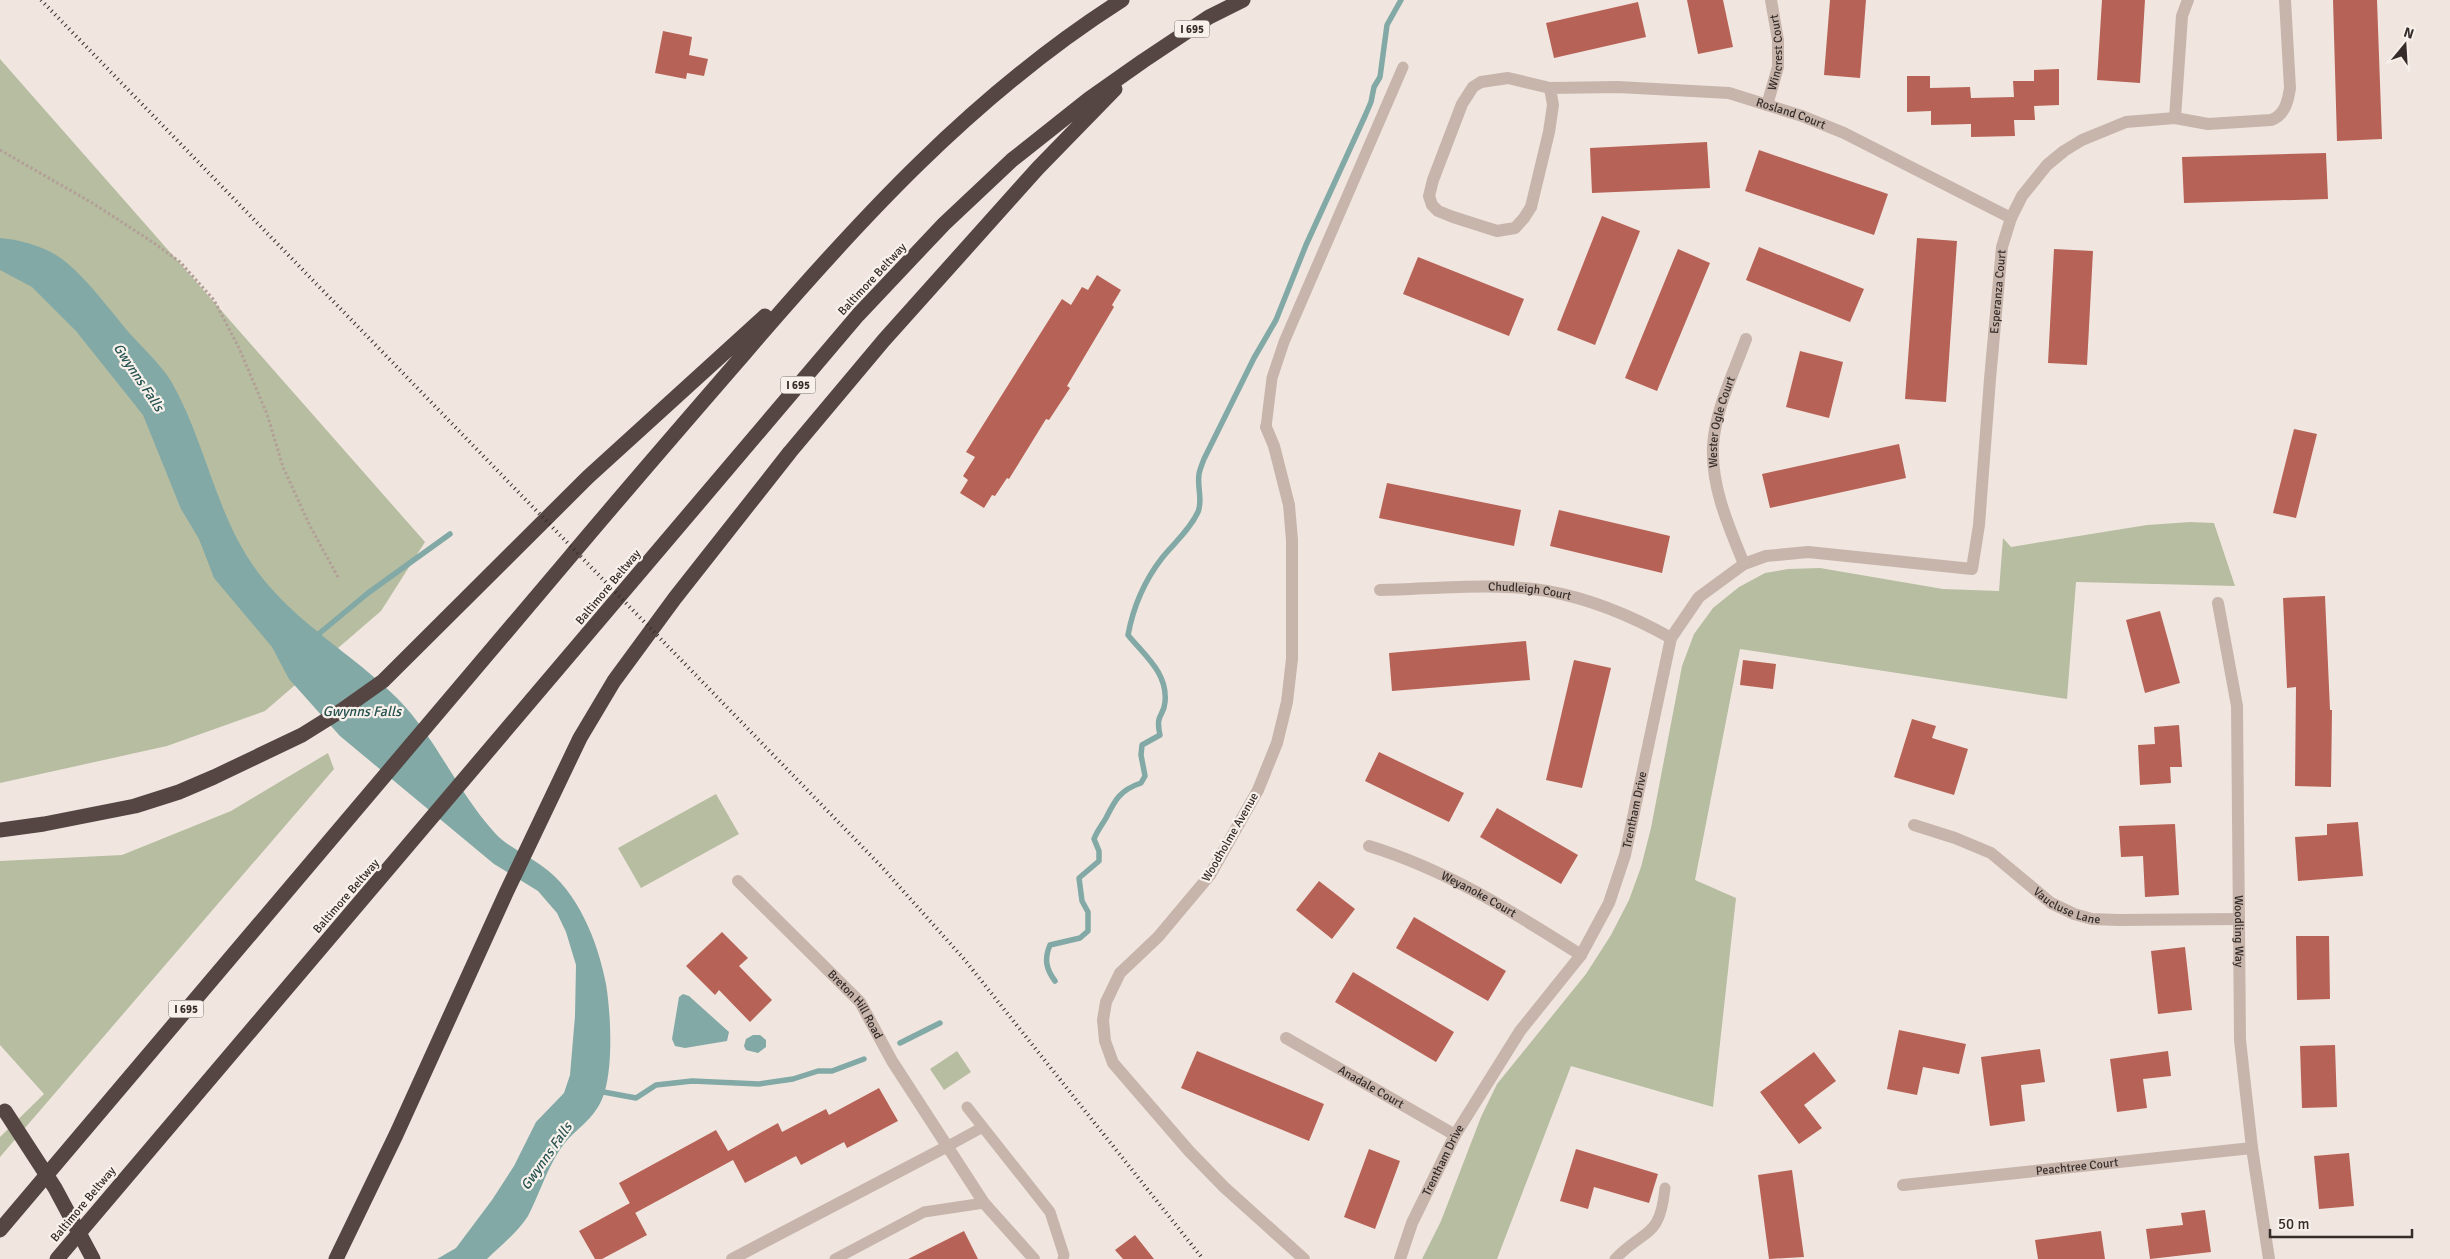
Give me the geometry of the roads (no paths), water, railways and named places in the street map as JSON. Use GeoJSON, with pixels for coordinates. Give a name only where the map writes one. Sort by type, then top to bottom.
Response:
{"type":"FeatureCollection","features":[{"type":"Feature","properties":{"kind":"highway","name":"I 695"},"geometry":{"type":"LineString","coordinates":[[0,1230],[373,788],[815,271],[899,181],[973,111],[1054,46],[1122,0]]}},
{"type":"Feature","properties":{"kind":"highway","name":"Baltimore Beltway"},"geometry":{"type":"LineString","coordinates":[[57,1259],[423,830],[852,322],[944,224],[1012,160],[1089,99],[1209,17],[1243,0]]}},
{"type":"Feature","properties":{"kind":"highway"},"geometry":{"type":"LineString","coordinates":[[336,1259],[392,1144],[551,798],[580,738],[614,681],[675,598],[790,452],[967,246],[1038,168],[1143,61]]}},
{"type":"Feature","properties":{"kind":"highway"},"geometry":{"type":"LineString","coordinates":[[0,830],[53,823],[136,806],[214,778],[302,735],[342,710],[383,681],[588,477],[815,271]]}},
{"type":"Feature","properties":{"kind":"highway"},"geometry":{"type":"LineString","coordinates":[[3,1108],[56,1188],[93,1259]]}},
{"type":"Feature","properties":{"kind":"street","name":"Wincrest Court"},"geometry":{"type":"LineString","coordinates":[[1767,105],[1778,67],[1778,40],[1771,0]]}},
{"type":"Feature","properties":{"kind":"street"},"geometry":{"type":"LineString","coordinates":[[2175,118],[2182,16],[2188,0]]}},
{"type":"Feature","properties":{"kind":"street","name":"Esperanza Court"},"geometry":{"type":"LineString","coordinates":[[1972,569],[1979,525],[2002,247],[2011,218],[2022,196],[2047,165],[2082,140],[2126,122],[2175,118],[2208,124],[2271,120],[2278,117],[2288,100],[2290,88],[2285,0]]}},
{"type":"Feature","properties":{"kind":"street","name":"Rosland Court"},"geometry":{"type":"LineString","coordinates":[[1550,88],[1553,105],[1531,207],[1515,228],[1497,231],[1438,211],[1432,205],[1429,196],[1433,180],[1462,104],[1473,87],[1482,82],[1508,78],[1550,88],[1618,87],[1729,94],[1802,116],[1844,133],[2011,218]]}},
{"type":"Feature","properties":{"kind":"street","name":"Wester Ogle Court"},"geometry":{"type":"LineString","coordinates":[[1744,564],[1724,511],[1717,483],[1713,445],[1723,404],[1746,339]]}},
{"type":"Feature","properties":{"kind":"street","name":"Woodholme Avenue"},"geometry":{"type":"LineString","coordinates":[[1266,427],[1274,446],[1289,505],[1292,540],[1292,659],[1287,702],[1276,743],[1258,790],[1210,875],[1158,937],[1120,973],[1106,1002],[1103,1020],[1105,1042],[1113,1063],[1194,1157],[1224,1187],[1304,1259]]}},
{"type":"Feature","properties":{"kind":"street","name":"Trentham Drive"},"geometry":{"type":"LineString","coordinates":[[1400,1259],[1412,1223],[1455,1135],[1520,1031],[1581,955],[1609,903],[1625,855],[1671,638],[1688,610],[1716,582],[1744,564],[1766,556],[1808,552],[1972,569]]}},
{"type":"Feature","properties":{"kind":"street","name":"Chudleigh Court"},"geometry":{"type":"LineString","coordinates":[[1380,590],[1494,587],[1546,591],[1611,608],[1641,621],[1671,638]]}},
{"type":"Feature","properties":{"kind":"street","name":"Woodling Way"},"geometry":{"type":"LineString","coordinates":[[2218,604],[2238,706],[2240,1040],[2252,1148],[2269,1259]]}},
{"type":"Feature","properties":{"kind":"street","name":"Vaucluse Lane"},"geometry":{"type":"LineString","coordinates":[[1914,825],[1956,838],[1991,854],[2051,904],[2074,914],[2092,919],[2118,920],[2239,919]]}},
{"type":"Feature","properties":{"kind":"street","name":"Weyanoke Court"},"geometry":{"type":"LineString","coordinates":[[1369,846],[1406,857],[1452,878],[1488,897],[1581,955]]}},
{"type":"Feature","properties":{"kind":"street","name":"Breton Hill Road"},"geometry":{"type":"LineString","coordinates":[[738,881],[860,1002],[892,1061],[984,1203],[1034,1259]]}},
{"type":"Feature","properties":{"kind":"street","name":"Anadale Court"},"geometry":{"type":"LineString","coordinates":[[1286,1038],[1455,1135]]}},
{"type":"Feature","properties":{"kind":"street"},"geometry":{"type":"LineString","coordinates":[[732,1259],[948,1146]]}},
{"type":"Feature","properties":{"kind":"street","name":"Peachtree Court"},"geometry":{"type":"LineString","coordinates":[[1903,1185],[2252,1148]]}},
{"type":"Feature","properties":{"kind":"lane"},"geometry":{"type":"LineString","coordinates":[[1266,427],[1272,378],[1284,342],[1403,67]]}},
{"type":"Feature","properties":{"kind":"lane"},"geometry":{"type":"LineString","coordinates":[[967,1107],[1050,1212],[1064,1255],[1063,1259]]}},
{"type":"Feature","properties":{"kind":"lane"},"geometry":{"type":"LineString","coordinates":[[948,1146],[983,1127]]}},
{"type":"Feature","properties":{"kind":"lane"},"geometry":{"type":"LineString","coordinates":[[1615,1259],[1649,1233],[1658,1223],[1663,1207],[1665,1188]]}},
{"type":"Feature","properties":{"kind":"lane"},"geometry":{"type":"LineString","coordinates":[[835,1259],[924,1212],[984,1203]]}},
{"type":"Feature","properties":{"kind":"water","name":"Gwynns Falls"},"geometry":{"type":"Polygon","coordinates":[[[0,238],[21,241],[56,255],[87,282],[132,336],[158,363],[171,381],[183,404],[231,526],[257,571],[289,607],[381,683],[412,714],[469,799],[494,832],[504,842],[542,866],[555,877],[576,903],[592,935],[598,951],[608,997],[610,1047],[607,1081],[603,1096],[594,1113],[568,1139],[559,1151],[524,1222],[487,1259],[437,1259],[456,1248],[492,1200],[514,1166],[536,1122],[564,1093],[570,1075],[575,1016],[576,965],[566,932],[557,913],[538,891],[494,864],[340,736],[289,679],[272,647],[214,578],[199,539],[181,509],[143,415],[76,331],[32,287],[0,270],[0,238]]]}},
{"type":"Feature","properties":{"kind":"water"},"geometry":{"type":"Polygon","coordinates":[[[683,994],[689,996],[729,1032],[727,1041],[685,1048],[675,1046],[672,1039],[679,997],[683,994]]]}},
{"type":"Feature","properties":{"kind":"water"},"geometry":{"type":"Polygon","coordinates":[[[753,1035],[760,1035],[766,1040],[766,1047],[758,1053],[746,1050],[744,1046],[746,1039],[753,1035]]]}},
{"type":"Feature","properties":{"kind":"waterway"},"geometry":{"type":"LineString","coordinates":[[1055,981],[1047,964],[1050,945],[1080,938],[1088,931],[1088,912],[1082,901],[1079,878],[1099,861],[1099,851],[1094,839],[1095,836],[1119,796],[1141,783],[1145,776],[1141,755],[1142,745],[1160,735],[1159,719],[1165,702],[1163,682],[1154,665],[1128,635],[1136,605],[1156,567],[1186,531],[1198,512],[1200,503],[1199,474],[1203,461],[1254,358],[1276,320],[1306,245],[1365,116],[1371,102],[1374,87],[1380,77],[1387,25],[1401,0]]}},
{"type":"Feature","properties":{"kind":"waterway"},"geometry":{"type":"LineString","coordinates":[[315,637],[368,593],[450,534]]}},
{"type":"Feature","properties":{"kind":"waterway"},"geometry":{"type":"LineString","coordinates":[[900,1043],[940,1023]]}},
{"type":"Feature","properties":{"kind":"waterway"},"geometry":{"type":"LineString","coordinates":[[598,1091],[636,1098],[656,1085],[692,1081],[759,1084],[793,1079],[818,1071],[832,1071],[864,1059]]}},
{"type":"Feature","properties":{"kind":"railway"},"geometry":{"type":"LineString","coordinates":[[41,0],[880,865],[964,959],[1203,1259]]}}]}
